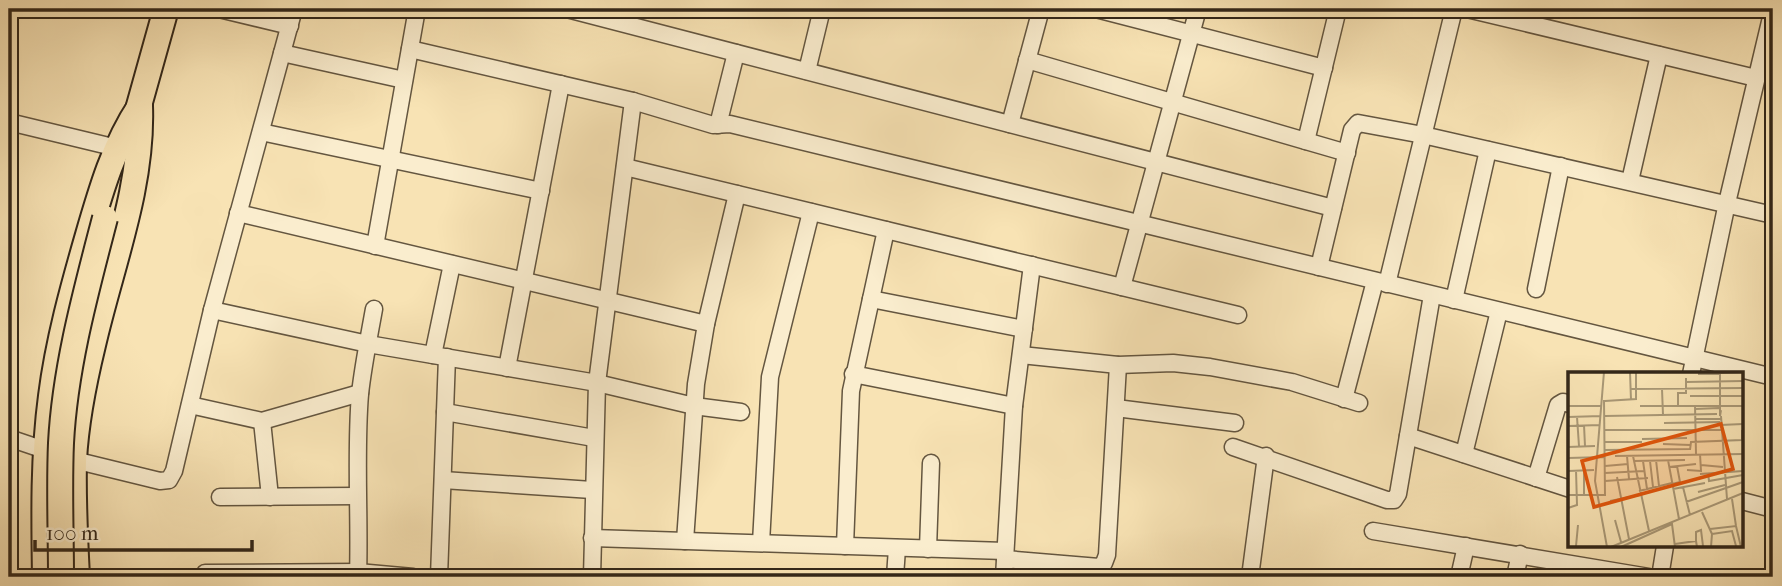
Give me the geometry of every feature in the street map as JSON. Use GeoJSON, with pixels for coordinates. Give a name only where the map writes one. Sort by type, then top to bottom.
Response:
{"type":"FeatureCollection","features":[{"type":"Feature","properties":{"kind":"main road"},"geometry":{"type":"LineString","coordinates":[[61,577],[61,443],[76,336],[105,218],[140,106],[166,9]]}},
{"type":"Feature","properties":{"kind":"main road"},"geometry":{"type":"LineString","coordinates":[[45,577],[45,449],[50,397],[60,344],[96,209],[117,148],[140,106]]}},
{"type":"Feature","properties":{"kind":"main road"},"geometry":{"type":"LineString","coordinates":[[77,577],[74,460],[81,401],[136,174],[141,138],[140,106]]}},
{"type":"Feature","properties":{"kind":"street"},"geometry":{"type":"LineString","coordinates":[[219,9],[290,26]]}},
{"type":"Feature","properties":{"kind":"street"},"geometry":{"type":"LineString","coordinates":[[9,438],[74,460],[160,481],[169,480],[174,471],[212,310],[294,9]]}},
{"type":"Feature","properties":{"kind":"street"},"geometry":{"type":"LineString","coordinates":[[374,246],[417,9]]}},
{"type":"Feature","properties":{"kind":"street"},"geometry":{"type":"LineString","coordinates":[[568,9],[605,13],[736,52],[1333,208]]}},
{"type":"Feature","properties":{"kind":"street"},"geometry":{"type":"LineString","coordinates":[[807,71],[822,9]]}},
{"type":"Feature","properties":{"kind":"street"},"geometry":{"type":"LineString","coordinates":[[1010,124],[1041,9]]}},
{"type":"Feature","properties":{"kind":"street"},"geometry":{"type":"LineString","coordinates":[[1096,9],[1324,68]]}},
{"type":"Feature","properties":{"kind":"street"},"geometry":{"type":"LineString","coordinates":[[1122,287],[1198,9]]}},
{"type":"Feature","properties":{"kind":"street"},"geometry":{"type":"LineString","coordinates":[[1306,141],[1338,9]]}},
{"type":"Feature","properties":{"kind":"street"},"geometry":{"type":"LineString","coordinates":[[1021,355],[1118,365],[1173,363],[1210,367],[1292,382],[1351,401],[1454,9]]}},
{"type":"Feature","properties":{"kind":"street"},"geometry":{"type":"LineString","coordinates":[[1467,9],[1756,78]]}},
{"type":"Feature","properties":{"kind":"street"},"geometry":{"type":"LineString","coordinates":[[1693,366],[1727,203],[1772,13]]}},
{"type":"Feature","properties":{"kind":"street"},"geometry":{"type":"LineString","coordinates":[[410,49],[1499,311],[1693,366],[1737,372]]}},
{"type":"Feature","properties":{"kind":"street"},"geometry":{"type":"LineString","coordinates":[[718,125],[736,52]]}},
{"type":"Feature","properties":{"kind":"street"},"geometry":{"type":"LineString","coordinates":[[282,54],[404,80]]}},
{"type":"Feature","properties":{"kind":"street"},"geometry":{"type":"LineString","coordinates":[[1630,181],[1659,55]]}},
{"type":"Feature","properties":{"kind":"street"},"geometry":{"type":"LineString","coordinates":[[1027,60],[1347,153]]}},
{"type":"Feature","properties":{"kind":"street"},"geometry":{"type":"LineString","coordinates":[[507,368],[561,85]]}},
{"type":"Feature","properties":{"kind":"street"},"geometry":{"type":"LineString","coordinates":[[592,577],[592,490],[597,383],[633,101]]}},
{"type":"Feature","properties":{"kind":"street"},"geometry":{"type":"LineString","coordinates":[[9,122],[117,148]]}},
{"type":"Feature","properties":{"kind":"street"},"geometry":{"type":"LineString","coordinates":[[1319,267],[1352,130],[1358,123],[1423,135],[1773,215]]}},
{"type":"Feature","properties":{"kind":"street"},"geometry":{"type":"LineString","coordinates":[[261,132],[541,191]]}},
{"type":"Feature","properties":{"kind":"street"},"geometry":{"type":"LineString","coordinates":[[1454,300],[1488,150]]}},
{"type":"Feature","properties":{"kind":"street"},"geometry":{"type":"LineString","coordinates":[[1536,289],[1562,166]]}},
{"type":"Feature","properties":{"kind":"street"},"geometry":{"type":"LineString","coordinates":[[625,167],[1238,315]]}},
{"type":"Feature","properties":{"kind":"street"},"geometry":{"type":"LineString","coordinates":[[685,541],[694,406],[706,324],[737,194]]}},
{"type":"Feature","properties":{"kind":"street"},"geometry":{"type":"LineString","coordinates":[[761,543],[770,377],[811,212]]}},
{"type":"Feature","properties":{"kind":"street"},"geometry":{"type":"LineString","coordinates":[[238,213],[706,324]]}},
{"type":"Feature","properties":{"kind":"street"},"geometry":{"type":"LineString","coordinates":[[845,546],[853,374],[886,230]]}},
{"type":"Feature","properties":{"kind":"street"},"geometry":{"type":"LineString","coordinates":[[439,577],[445,412],[440,356],[452,264]]}},
{"type":"Feature","properties":{"kind":"street"},"geometry":{"type":"LineString","coordinates":[[1004,577],[1014,405],[1032,265]]}},
{"type":"Feature","properties":{"kind":"street"},"geometry":{"type":"LineString","coordinates":[[1233,447],[1266,456],[1387,500],[1394,500],[1398,494],[1432,295]]}},
{"type":"Feature","properties":{"kind":"street"},"geometry":{"type":"LineString","coordinates":[[871,299],[1024,329]]}},
{"type":"Feature","properties":{"kind":"street"},"geometry":{"type":"LineString","coordinates":[[358,575],[360,393],[374,309]]}},
{"type":"Feature","properties":{"kind":"street"},"geometry":{"type":"LineString","coordinates":[[212,310],[368,344],[597,383],[694,406],[741,412]]}},
{"type":"Feature","properties":{"kind":"street"},"geometry":{"type":"LineString","coordinates":[[1464,454],[1499,311]]}},
{"type":"Feature","properties":{"kind":"street"},"geometry":{"type":"LineString","coordinates":[[592,538],[928,549],[1099,567],[1107,555],[1118,365]]}},
{"type":"Feature","properties":{"kind":"street"},"geometry":{"type":"LineString","coordinates":[[1744,373],[1773,377]]}},
{"type":"Feature","properties":{"kind":"street"},"geometry":{"type":"LineString","coordinates":[[853,374],[1014,405]]}},
{"type":"Feature","properties":{"kind":"street"},"geometry":{"type":"LineString","coordinates":[[190,405],[262,421],[360,393]]}},
{"type":"Feature","properties":{"kind":"street"},"geometry":{"type":"LineString","coordinates":[[1536,478],[1558,405],[1563,402],[1568,403]]}},
{"type":"Feature","properties":{"kind":"street"},"geometry":{"type":"LineString","coordinates":[[1116,408],[1235,423]]}},
{"type":"Feature","properties":{"kind":"street"},"geometry":{"type":"LineString","coordinates":[[445,412],[594,438]]}},
{"type":"Feature","properties":{"kind":"street"},"geometry":{"type":"LineString","coordinates":[[262,421],[270,497]]}},
{"type":"Feature","properties":{"kind":"street"},"geometry":{"type":"LineString","coordinates":[[1408,436],[1568,488]]}},
{"type":"Feature","properties":{"kind":"street"},"geometry":{"type":"LineString","coordinates":[[1250,577],[1266,456]]}},
{"type":"Feature","properties":{"kind":"street"},"geometry":{"type":"LineString","coordinates":[[928,549],[931,463]]}},
{"type":"Feature","properties":{"kind":"street"},"geometry":{"type":"LineString","coordinates":[[443,480],[592,490]]}},
{"type":"Feature","properties":{"kind":"street"},"geometry":{"type":"LineString","coordinates":[[220,498],[357,496]]}},
{"type":"Feature","properties":{"kind":"street"},"geometry":{"type":"LineString","coordinates":[[1744,502],[1773,509]]}},
{"type":"Feature","properties":{"kind":"street"},"geometry":{"type":"LineString","coordinates":[[1373,531],[1649,577]]}},
{"type":"Feature","properties":{"kind":"street"},"geometry":{"type":"LineString","coordinates":[[1459,577],[1466,546]]}},
{"type":"Feature","properties":{"kind":"street"},"geometry":{"type":"LineString","coordinates":[[895,577],[897,548]]}},
{"type":"Feature","properties":{"kind":"street"},"geometry":{"type":"LineString","coordinates":[[1660,577],[1665,548]]}},
{"type":"Feature","properties":{"kind":"street"},"geometry":{"type":"LineString","coordinates":[[1515,577],[1520,554]]}},
{"type":"Feature","properties":{"kind":"street"},"geometry":{"type":"LineString","coordinates":[[205,573],[413,577]]}}]}
